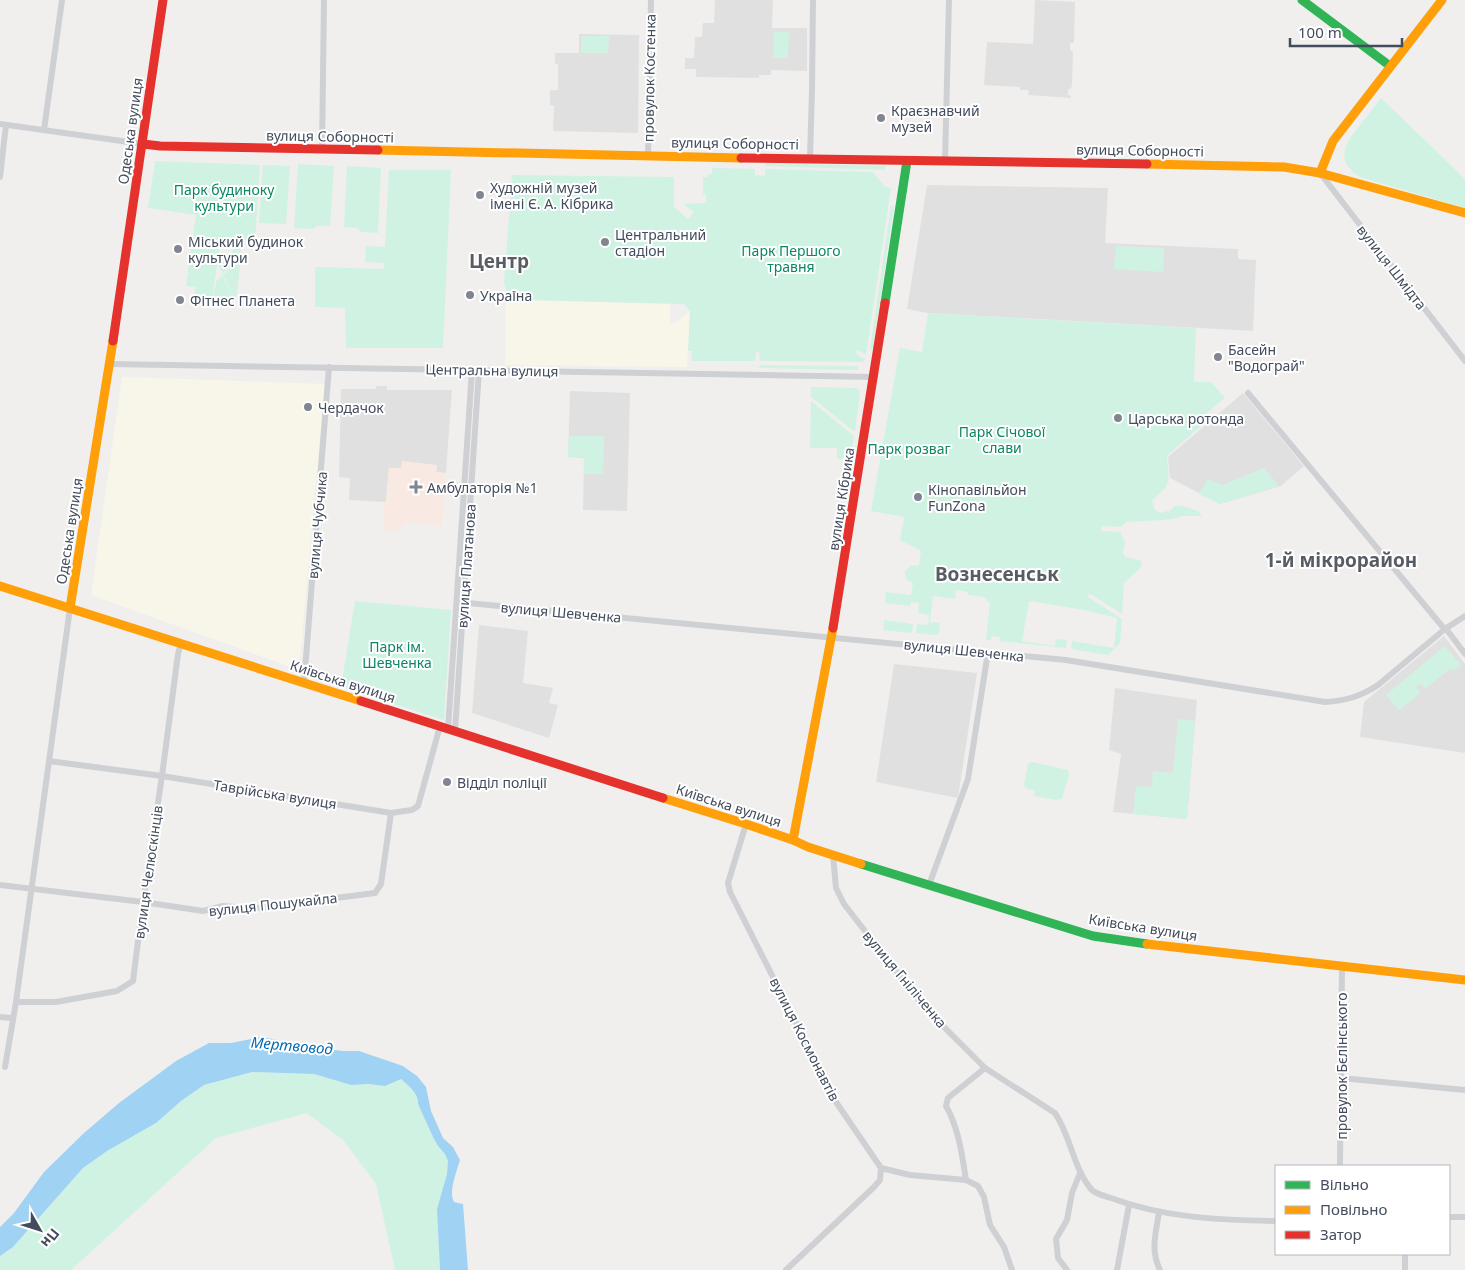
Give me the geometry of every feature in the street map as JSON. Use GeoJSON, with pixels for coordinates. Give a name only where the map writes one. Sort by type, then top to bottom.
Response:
{"type":"FeatureCollection","features":[{"type":"Feature","properties":{"kind":"main road","name":"Одеська вулиця"},"geometry":{"type":"LineString","coordinates":[[70,608],[110,364],[163,0]]}},
{"type":"Feature","properties":{"kind":"main road"},"geometry":{"type":"LineString","coordinates":[[1302,0],[1390,66]]}},
{"type":"Feature","properties":{"kind":"main road"},"geometry":{"type":"LineString","coordinates":[[1320,173],[1333,141],[1440,1]]}},
{"type":"Feature","properties":{"kind":"main road","name":"вулиця Соборності"},"geometry":{"type":"LineString","coordinates":[[143,144],[322,150],[1271,166],[1320,173],[1465,214]]}},
{"type":"Feature","properties":{"kind":"main road","name":"вулиця Кібрика"},"geometry":{"type":"LineString","coordinates":[[793,840],[832,637],[875,377],[907,161]]}},
{"type":"Feature","properties":{"kind":"main road","name":"Київська вулиця"},"geometry":{"type":"LineString","coordinates":[[0,586],[1093,936],[1465,980]]}},
{"type":"Feature","properties":{"kind":"street"},"geometry":{"type":"LineString","coordinates":[[44,130],[62,0]]}},
{"type":"Feature","properties":{"kind":"street"},"geometry":{"type":"LineString","coordinates":[[322,150],[324,0]]}},
{"type":"Feature","properties":{"kind":"street","name":"провулок Костенка"},"geometry":{"type":"LineString","coordinates":[[648,156],[650,0]]}},
{"type":"Feature","properties":{"kind":"street"},"geometry":{"type":"LineString","coordinates":[[810,158],[813,0]]}},
{"type":"Feature","properties":{"kind":"street"},"geometry":{"type":"LineString","coordinates":[[945,161],[949,0]]}},
{"type":"Feature","properties":{"kind":"street"},"geometry":{"type":"LineString","coordinates":[[0,177],[3,124]]}},
{"type":"Feature","properties":{"kind":"street","name":"вулиця Соборності"},"geometry":{"type":"LineString","coordinates":[[3,124],[143,144]]}},
{"type":"Feature","properties":{"kind":"street","name":"вулиця Шмідта"},"geometry":{"type":"LineString","coordinates":[[1320,173],[1465,361]]}},
{"type":"Feature","properties":{"kind":"street","name":"Центральна вулиця"},"geometry":{"type":"LineString","coordinates":[[110,364],[875,377]]}},
{"type":"Feature","properties":{"kind":"street","name":"вулиця Чубчика"},"geometry":{"type":"LineString","coordinates":[[304,683],[329,368]]}},
{"type":"Feature","properties":{"kind":"street","name":"вулиця Платанова"},"geometry":{"type":"LineString","coordinates":[[448,729],[460,602],[476,370]]}},
{"type":"Feature","properties":{"kind":"street"},"geometry":{"type":"LineString","coordinates":[[1248,393],[1465,654]]}},
{"type":"Feature","properties":{"kind":"street","name":"вулиця Шевченка"},"geometry":{"type":"LineString","coordinates":[[460,602],[1066,660],[1321,702],[1340,702],[1366,693],[1445,629],[1465,616]]}},
{"type":"Feature","properties":{"kind":"street","name":"Одеська вулиця"},"geometry":{"type":"LineString","coordinates":[[5,1067],[16,1002],[70,608]]}},
{"type":"Feature","properties":{"kind":"street","name":"вулиця Челюскінців"},"geometry":{"type":"LineString","coordinates":[[16,1002],[56,1002],[116,991],[133,981],[181,643]]}},
{"type":"Feature","properties":{"kind":"street"},"geometry":{"type":"LineString","coordinates":[[929,885],[968,779],[988,652]]}},
{"type":"Feature","properties":{"kind":"street","name":"Таврійська вулиця"},"geometry":{"type":"LineString","coordinates":[[49,761],[162,776],[391,813],[412,810],[418,806],[448,729]]}},
{"type":"Feature","properties":{"kind":"street","name":"вулиця Пошукайла"},"geometry":{"type":"LineString","coordinates":[[0,885],[203,911],[223,906],[249,909],[375,893],[381,884],[391,813]]}},
{"type":"Feature","properties":{"kind":"street","name":"вулиця Космонавтів"},"geometry":{"type":"LineString","coordinates":[[746,824],[728,883],[730,892],[836,1102],[881,1168]]}},
{"type":"Feature","properties":{"kind":"street","name":"вулиця Гніліченка"},"geometry":{"type":"LineString","coordinates":[[833,854],[836,888],[844,904],[924,1007],[985,1068],[1055,1114],[1063,1125],[1080,1173],[1092,1191],[1129,1205],[1159,1212],[1221,1220],[1275,1221]]}},
{"type":"Feature","properties":{"kind":"street","name":"провулок Бєлінського"},"geometry":{"type":"LineString","coordinates":[[1340,1165],[1342,966]]}},
{"type":"Feature","properties":{"kind":"street"},"geometry":{"type":"LineString","coordinates":[[0,1016],[12,1018]]}},
{"type":"Feature","properties":{"kind":"street"},"geometry":{"type":"LineString","coordinates":[[966,1180],[960,1141],[952,1116],[946,1106],[948,1098],[985,1068]]}},
{"type":"Feature","properties":{"kind":"street"},"geometry":{"type":"LineString","coordinates":[[1342,1078],[1465,1090]]}},
{"type":"Feature","properties":{"kind":"street"},"geometry":{"type":"LineString","coordinates":[[786,1270],[874,1187],[880,1180],[881,1168],[910,1175],[966,1180],[978,1186],[984,1197],[990,1225],[1004,1247],[1012,1270]]}},
{"type":"Feature","properties":{"kind":"street"},"geometry":{"type":"LineString","coordinates":[[1067,1270],[1058,1258],[1056,1239],[1067,1220],[1072,1193],[1080,1173]]}},
{"type":"Feature","properties":{"kind":"street"},"geometry":{"type":"LineString","coordinates":[[1117,1270],[1129,1205]]}},
{"type":"Feature","properties":{"kind":"street"},"geometry":{"type":"LineString","coordinates":[[1159,1212],[1154,1242],[1155,1260],[1160,1270]]}},
{"type":"Feature","properties":{"kind":"street"},"geometry":{"type":"LineString","coordinates":[[1450,1217],[1465,1217]]}},
{"type":"Feature","properties":{"kind":"street"},"geometry":{"type":"LineString","coordinates":[[1405,1255],[1405,1270]]}},
{"type":"Feature","properties":{"kind":"shaded area"},"geometry":{"type":"Polygon","coordinates":[[[715,0],[773,0],[772,28],[807,28],[807,71],[771,70],[771,75],[759,75],[759,78],[696,77],[696,69],[685,69],[685,58],[694,58],[695,37],[702,37],[703,23],[714,23],[715,0]]]}},
{"type":"Feature","properties":{"kind":"shaded area"},"geometry":{"type":"Polygon","coordinates":[[[1035,0],[1075,2],[1074,43],[1070,43],[1070,50],[1073,52],[1072,85],[1068,90],[1068,95],[1071,98],[1028,95],[1029,90],[1020,90],[1020,87],[984,85],[987,42],[1033,44],[1035,0]]]}},
{"type":"Feature","properties":{"kind":"shaded area"},"geometry":{"type":"Polygon","coordinates":[[[579,34],[639,35],[638,133],[553,131],[554,106],[550,105],[550,90],[558,90],[558,64],[555,64],[555,53],[579,53],[579,34]]]}},
{"type":"Feature","properties":{"kind":"shaded area"},"geometry":{"type":"Polygon","coordinates":[[[927,185],[1108,188],[1105,243],[1238,249],[1238,259],[1256,260],[1253,331],[928,313],[907,309],[927,185]]]}},
{"type":"Feature","properties":{"kind":"shaded area"},"geometry":{"type":"Polygon","coordinates":[[[506,290],[525,300],[670,304],[670,323],[675,323],[690,311],[687,367],[505,365],[506,290]]]}},
{"type":"Feature","properties":{"kind":"shaded area"},"geometry":{"type":"Polygon","coordinates":[[[122,377],[325,384],[299,670],[91,595],[122,377]]]}},
{"type":"Feature","properties":{"kind":"shaded area"},"geometry":{"type":"Polygon","coordinates":[[[376,386],[387,386],[387,390],[452,390],[446,473],[436,472],[437,465],[389,468],[386,502],[349,500],[350,478],[339,477],[341,389],[376,389],[376,386]]]}},
{"type":"Feature","properties":{"kind":"shaded area"},"geometry":{"type":"Polygon","coordinates":[[[570,391],[630,393],[627,511],[583,510],[584,458],[568,457],[570,391]]]}},
{"type":"Feature","properties":{"kind":"shaded area"},"geometry":{"type":"Polygon","coordinates":[[[1243,393],[1304,466],[1281,486],[1220,504],[1170,478],[1168,457],[1243,393]]]}},
{"type":"Feature","properties":{"kind":"shaded area","name":"Амбулаторія №1"},"geometry":{"type":"Polygon","coordinates":[[[402,461],[437,465],[436,472],[446,473],[442,526],[405,522],[403,529],[388,532],[385,527],[383,510],[384,502],[386,502],[389,468],[401,468],[402,461]]]}},
{"type":"Feature","properties":{"kind":"shaded area"},"geometry":{"type":"Polygon","coordinates":[[[479,625],[528,631],[523,683],[553,688],[549,703],[558,705],[549,738],[472,713],[479,625]]]}},
{"type":"Feature","properties":{"kind":"shaded area"},"geometry":{"type":"Polygon","coordinates":[[[1444,636],[1465,664],[1465,753],[1360,737],[1364,702],[1444,636]]]}},
{"type":"Feature","properties":{"kind":"shaded area"},"geometry":{"type":"Polygon","coordinates":[[[894,664],[977,673],[958,798],[876,782],[894,664]]]}},
{"type":"Feature","properties":{"kind":"shaded area"},"geometry":{"type":"Polygon","coordinates":[[[1115,688],[1197,700],[1187,819],[1113,812],[1121,754],[1109,750],[1115,688]]]}},
{"type":"Feature","properties":{"kind":"green space"},"geometry":{"type":"Polygon","coordinates":[[[774,32],[789,32],[788,58],[773,58],[774,32]]]}},
{"type":"Feature","properties":{"kind":"green space"},"geometry":{"type":"Polygon","coordinates":[[[581,36],[609,36],[608,53],[581,53],[581,36]]]}},
{"type":"Feature","properties":{"kind":"green space"},"geometry":{"type":"Polygon","coordinates":[[[1381,98],[1465,179],[1465,208],[1360,177],[1347,165],[1344,156],[1345,148],[1350,138],[1381,98]]]}},
{"type":"Feature","properties":{"kind":"green space","name":"Парк будиноку культури"},"geometry":{"type":"Polygon","coordinates":[[[155,161],[260,165],[255,241],[242,240],[240,255],[223,274],[219,262],[231,263],[233,246],[222,244],[223,238],[221,238],[212,299],[194,297],[195,287],[186,286],[196,215],[148,208],[155,161]]]}},
{"type":"Feature","properties":{"kind":"green space"},"geometry":{"type":"Polygon","coordinates":[[[765,163],[885,166],[885,170],[765,166],[765,163]]]}},
{"type":"Feature","properties":{"kind":"green space"},"geometry":{"type":"Polygon","coordinates":[[[298,164],[334,166],[330,226],[317,226],[313,229],[294,228],[298,164]]]}},
{"type":"Feature","properties":{"kind":"green space"},"geometry":{"type":"Polygon","coordinates":[[[263,165],[290,166],[286,224],[259,223],[263,165]]]}},
{"type":"Feature","properties":{"kind":"green space"},"geometry":{"type":"Polygon","coordinates":[[[347,166],[381,168],[378,233],[361,232],[357,228],[344,227],[347,166]]]}},
{"type":"Feature","properties":{"kind":"green space","name":"Парк Першого травня"},"geometry":{"type":"Polygon","coordinates":[[[712,168],[755,169],[755,175],[765,176],[765,169],[873,172],[885,187],[891,188],[866,355],[858,350],[855,352],[865,359],[863,362],[760,361],[759,351],[756,352],[755,361],[691,361],[692,351],[688,351],[690,311],[684,304],[525,300],[506,290],[504,283],[512,175],[674,177],[674,207],[688,219],[694,212],[683,204],[706,203],[706,195],[703,194],[703,177],[712,174],[712,168]]]}},
{"type":"Feature","properties":{"kind":"green space"},"geometry":{"type":"Polygon","coordinates":[[[389,170],[451,170],[443,348],[346,348],[345,308],[315,307],[315,267],[384,269],[384,263],[365,262],[366,246],[385,247],[389,170]]]}},
{"type":"Feature","properties":{"kind":"green space"},"geometry":{"type":"Polygon","coordinates":[[[891,206],[894,206],[873,349],[870,349],[891,206]]]}},
{"type":"Feature","properties":{"kind":"green space"},"geometry":{"type":"Polygon","coordinates":[[[1116,246],[1164,248],[1163,272],[1114,269],[1116,246]]]}},
{"type":"Feature","properties":{"kind":"green space"},"geometry":{"type":"Polygon","coordinates":[[[241,257],[236,300],[223,275],[241,257]]]}},
{"type":"Feature","properties":{"kind":"green space"},"geometry":{"type":"Polygon","coordinates":[[[222,275],[236,301],[213,299],[216,282],[222,275]]]}},
{"type":"Feature","properties":{"kind":"green space","name":"Парк Січової слави"},"geometry":{"type":"Polygon","coordinates":[[[928,313],[1196,328],[1194,382],[1211,382],[1225,398],[1203,416],[1206,417],[1202,425],[1167,456],[1168,482],[1163,490],[1151,501],[1155,510],[1160,513],[1171,510],[1175,506],[1183,506],[1198,511],[1202,516],[1126,522],[1121,527],[1102,526],[1101,531],[1121,532],[1125,542],[1123,553],[1125,557],[1142,561],[1141,567],[1124,583],[1122,614],[1089,593],[1088,597],[1122,619],[1120,643],[1108,655],[1071,649],[1072,641],[1114,648],[1117,618],[1084,610],[1029,601],[1022,641],[1055,646],[1056,639],[1067,640],[1066,648],[999,641],[1000,637],[992,636],[991,640],[986,640],[990,603],[984,597],[968,595],[968,592],[956,590],[955,599],[933,596],[930,622],[940,623],[937,635],[916,633],[917,624],[928,625],[929,615],[918,613],[919,603],[911,602],[910,606],[885,603],[886,592],[911,595],[913,583],[906,579],[905,572],[910,566],[919,565],[921,551],[900,540],[904,517],[871,511],[900,348],[922,352],[928,313]]]}},
{"type":"Feature","properties":{"kind":"green space"},"geometry":{"type":"Polygon","coordinates":[[[760,365],[858,366],[858,370],[759,368],[760,365]]]}},
{"type":"Feature","properties":{"kind":"green space"},"geometry":{"type":"Polygon","coordinates":[[[811,387],[856,388],[860,390],[855,432],[811,397],[811,387]]]}},
{"type":"Feature","properties":{"kind":"green space"},"geometry":{"type":"Polygon","coordinates":[[[811,401],[854,436],[851,459],[837,459],[837,448],[810,448],[811,401]]]}},
{"type":"Feature","properties":{"kind":"green space"},"geometry":{"type":"Polygon","coordinates":[[[569,436],[604,436],[603,474],[584,474],[584,457],[568,457],[569,436]]]}},
{"type":"Feature","properties":{"kind":"green space"},"geometry":{"type":"Polygon","coordinates":[[[1264,468],[1279,486],[1220,504],[1199,494],[1208,479],[1223,485],[1264,468]]]}},
{"type":"Feature","properties":{"kind":"green space","name":"Парк ім. Шевченка"},"geometry":{"type":"Polygon","coordinates":[[[355,601],[451,610],[444,720],[341,687],[355,601]]]}},
{"type":"Feature","properties":{"kind":"green space"},"geometry":{"type":"Polygon","coordinates":[[[884,620],[913,624],[912,633],[883,630],[884,620]]]}},
{"type":"Feature","properties":{"kind":"green space"},"geometry":{"type":"Polygon","coordinates":[[[1445,646],[1461,665],[1454,671],[1451,668],[1425,689],[1421,684],[1416,687],[1421,693],[1399,710],[1386,695],[1445,646]]]}},
{"type":"Feature","properties":{"kind":"green space"},"geometry":{"type":"Polygon","coordinates":[[[1178,719],[1195,721],[1187,819],[1133,814],[1136,786],[1152,787],[1153,771],[1173,773],[1178,719]]]}},
{"type":"Feature","properties":{"kind":"green space"},"geometry":{"type":"Polygon","coordinates":[[[1032,762],[1068,770],[1069,774],[1062,799],[1057,800],[1034,796],[1035,791],[1025,788],[1028,764],[1032,762]]]}},
{"type":"Feature","properties":{"kind":"green space"},"geometry":{"type":"Polygon","coordinates":[[[252,1072],[314,1074],[351,1085],[385,1086],[401,1079],[412,1090],[417,1097],[418,1104],[438,1146],[448,1161],[447,1174],[437,1209],[440,1270],[395,1270],[376,1184],[344,1141],[307,1113],[216,1138],[71,1270],[0,1270],[0,1256],[13,1247],[83,1168],[107,1151],[156,1123],[181,1101],[204,1085],[252,1072]]]}},
{"type":"Feature","properties":{"kind":"water","name":"Мертвовод"},"geometry":{"type":"Polygon","coordinates":[[[261,1037],[310,1047],[359,1051],[403,1066],[417,1076],[426,1087],[431,1111],[443,1138],[453,1147],[460,1160],[452,1197],[454,1202],[463,1204],[468,1270],[440,1270],[437,1209],[447,1174],[448,1161],[433,1137],[418,1104],[417,1096],[410,1087],[401,1079],[385,1086],[351,1085],[314,1074],[252,1072],[204,1085],[181,1101],[156,1123],[107,1151],[83,1168],[13,1247],[0,1256],[0,1227],[14,1213],[44,1172],[84,1133],[119,1103],[176,1061],[209,1043],[231,1043],[261,1037]]]}},
{"type":"Feature","properties":{"kind":"traffic: fast"},"geometry":{"type":"LineString","coordinates":[[1302,0],[1390,66]]}},
{"type":"Feature","properties":{"kind":"traffic: fast"},"geometry":{"type":"LineString","coordinates":[[885,303],[907,161]]}},
{"type":"Feature","properties":{"kind":"traffic: fast"},"geometry":{"type":"LineString","coordinates":[[861,864],[1093,936],[1147,944]]}},
{"type":"Feature","properties":{"kind":"traffic: slow"},"geometry":{"type":"LineString","coordinates":[[1320,173],[1333,141],[1442,0]]}},
{"type":"Feature","properties":{"kind":"traffic: slow"},"geometry":{"type":"LineString","coordinates":[[378,150],[741,158]]}},
{"type":"Feature","properties":{"kind":"traffic: slow"},"geometry":{"type":"LineString","coordinates":[[1147,164],[1284,167],[1320,173],[1465,213]]}},
{"type":"Feature","properties":{"kind":"traffic: slow"},"geometry":{"type":"LineString","coordinates":[[70,608],[113,341]]}},
{"type":"Feature","properties":{"kind":"traffic: slow"},"geometry":{"type":"LineString","coordinates":[[0,586],[361,701]]}},
{"type":"Feature","properties":{"kind":"traffic: slow"},"geometry":{"type":"LineString","coordinates":[[793,840],[833,628]]}},
{"type":"Feature","properties":{"kind":"traffic: slow"},"geometry":{"type":"LineString","coordinates":[[663,798],[746,824],[861,864]]}},
{"type":"Feature","properties":{"kind":"traffic: slow"},"geometry":{"type":"LineString","coordinates":[[1147,944],[1465,980]]}},
{"type":"Feature","properties":{"kind":"traffic: jam"},"geometry":{"type":"LineString","coordinates":[[113,341],[163,0]]}},
{"type":"Feature","properties":{"kind":"traffic: jam"},"geometry":{"type":"LineString","coordinates":[[143,144],[160,146],[378,150]]}},
{"type":"Feature","properties":{"kind":"traffic: jam"},"geometry":{"type":"LineString","coordinates":[[741,158],[1147,164]]}},
{"type":"Feature","properties":{"kind":"traffic: jam"},"geometry":{"type":"LineString","coordinates":[[833,628],[885,303]]}},
{"type":"Feature","properties":{"kind":"traffic: jam"},"geometry":{"type":"LineString","coordinates":[[361,701],[663,798]]}},
{"type":"Feature","properties":{"kind":"place","name":"Краєзнавчий музей"},"geometry":{"type":"Point","coordinates":[881,118]}},
{"type":"Feature","properties":{"kind":"place","name":"Художній музей імені Є. А. Кібрика"},"geometry":{"type":"Point","coordinates":[480,195]}},
{"type":"Feature","properties":{"kind":"place","name":"Центральний стадіон"},"geometry":{"type":"Point","coordinates":[605,242]}},
{"type":"Feature","properties":{"kind":"place","name":"Міський будинок культури"},"geometry":{"type":"Point","coordinates":[178,249]}},
{"type":"Feature","properties":{"kind":"place","name":"Україна"},"geometry":{"type":"Point","coordinates":[470,295]}},
{"type":"Feature","properties":{"kind":"place","name":"Фітнес Планета"},"geometry":{"type":"Point","coordinates":[180,300]}},
{"type":"Feature","properties":{"kind":"place","name":"Басейн \"Водограй\""},"geometry":{"type":"Point","coordinates":[1218,357]}},
{"type":"Feature","properties":{"kind":"place","name":"Чердачок"},"geometry":{"type":"Point","coordinates":[308,407]}},
{"type":"Feature","properties":{"kind":"place","name":"Царська ротонда"},"geometry":{"type":"Point","coordinates":[1118,418]}},
{"type":"Feature","properties":{"kind":"place","name":"Амбулаторія №1"},"geometry":{"type":"Point","coordinates":[416,487]}},
{"type":"Feature","properties":{"kind":"place","name":"Кінопавільйон FunZona"},"geometry":{"type":"Point","coordinates":[918,497]}},
{"type":"Feature","properties":{"kind":"place","name":"Відділ поліції"},"geometry":{"type":"Point","coordinates":[447,782]}},
{"type":"Feature","properties":{"kind":"district","name":"Центр"},"geometry":{"type":"Point","coordinates":[499,261]}},
{"type":"Feature","properties":{"kind":"district","name":"1-й мікрорайон"},"geometry":{"type":"Point","coordinates":[1341,560]}},
{"type":"Feature","properties":{"kind":"district","name":"Вознесенськ"},"geometry":{"type":"Point","coordinates":[997,574]}},
{"type":"Feature","properties":{"kind":"park label","name":"Парк розваг"},"geometry":{"type":"Point","coordinates":[909,448]}}]}
